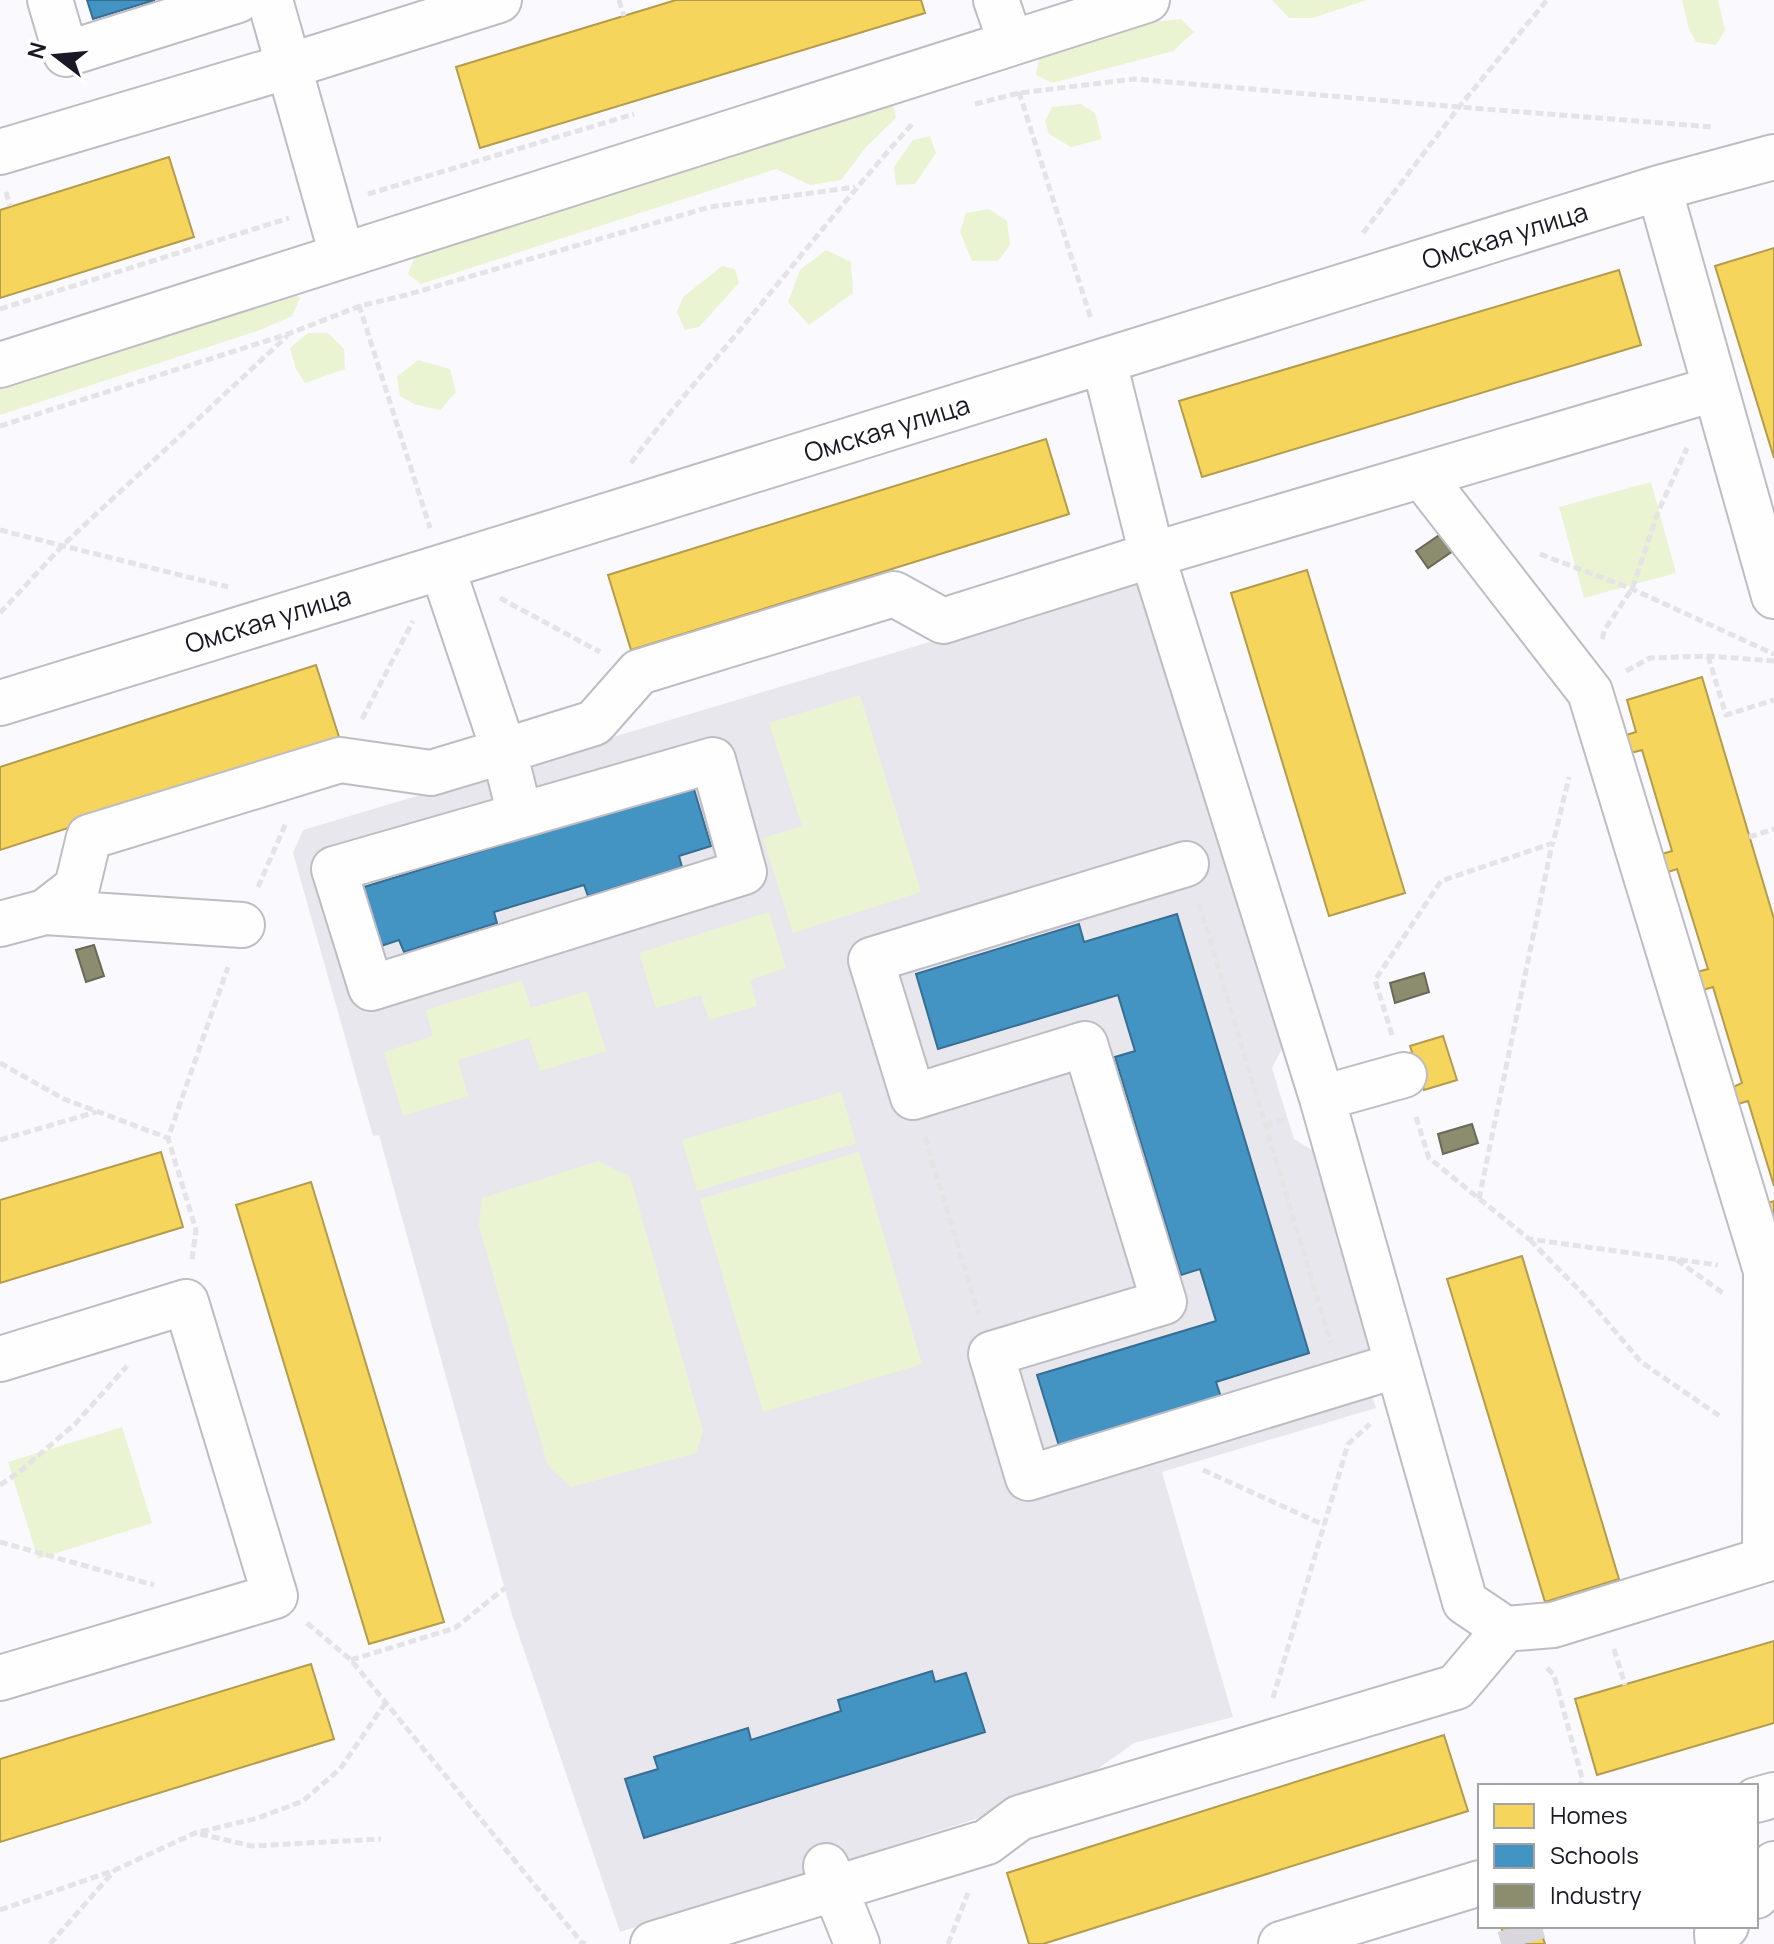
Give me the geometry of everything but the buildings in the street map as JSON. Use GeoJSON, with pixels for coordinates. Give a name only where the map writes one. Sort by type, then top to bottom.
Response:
{"type":"FeatureCollection","features":[{"type":"Feature","properties":{"kind":"street"},"geometry":{"type":"LineString","coordinates":[[50,0],[66,54],[238,0]]}},
{"type":"Feature","properties":{"kind":"street"},"geometry":{"type":"LineString","coordinates":[[270,0],[342,255]]}},
{"type":"Feature","properties":{"kind":"street"},"geometry":{"type":"LineString","coordinates":[[0,152],[499,0]]}},
{"type":"Feature","properties":{"kind":"street"},"geometry":{"type":"LineString","coordinates":[[996,0],[1011,43]]}},
{"type":"Feature","properties":{"kind":"street"},"geometry":{"type":"LineString","coordinates":[[0,365],[1147,0]]}},
{"type":"Feature","properties":{"kind":"street","name":"Омская улица"},"geometry":{"type":"LineString","coordinates":[[0,703],[1659,188],[1774,157]]}},
{"type":"Feature","properties":{"kind":"street"},"geometry":{"type":"LineString","coordinates":[[1659,188],[1774,596]]}},
{"type":"Feature","properties":{"kind":"street"},"geometry":{"type":"LineString","coordinates":[[1104,362],[1152,555],[1322,1098],[1465,1602],[1505,1629],[1553,1625],[1769,1558],[1765,1446],[1766,1271],[1590,692],[1423,477]]}},
{"type":"Feature","properties":{"kind":"street"},"geometry":{"type":"LineString","coordinates":[[45,912],[77,887],[89,837],[340,760],[431,773],[594,723],[639,672],[894,594],[943,621],[1152,555],[1714,389]]}},
{"type":"Feature","properties":{"kind":"street"},"geometry":{"type":"LineString","coordinates":[[442,567],[504,751],[520,815]]}},
{"type":"Feature","properties":{"kind":"street"},"geometry":{"type":"LineString","coordinates":[[713,760],[744,872],[371,988],[334,869],[520,815],[713,760]]}},
{"type":"Feature","properties":{"kind":"street"},"geometry":{"type":"LineString","coordinates":[[1186,864],[871,960],[913,1097],[1085,1044],[1164,1302],[991,1354],[1028,1478],[1343,1382],[1401,1378]]}},
{"type":"Feature","properties":{"kind":"street"},"geometry":{"type":"LineString","coordinates":[[0,924],[45,912],[242,925]]}},
{"type":"Feature","properties":{"kind":"street"},"geometry":{"type":"LineString","coordinates":[[1322,1098],[1404,1075]]}},
{"type":"Feature","properties":{"kind":"street"},"geometry":{"type":"LineString","coordinates":[[0,1359],[186,1302],[275,1596],[0,1678]]}},
{"type":"Feature","properties":{"kind":"street"},"geometry":{"type":"LineString","coordinates":[[653,1944],[830,1878],[987,1842],[1019,1818],[1456,1687],[1505,1629]]}},
{"type":"Feature","properties":{"kind":"street"},"geometry":{"type":"LineString","coordinates":[[1758,1892],[1774,1864]]}},
{"type":"Feature","properties":{"kind":"street"},"geometry":{"type":"LineString","coordinates":[[830,1878],[857,1944]]}},
{"type":"Feature","properties":{"kind":"street"},"geometry":{"type":"LineString","coordinates":[[1281,1944],[1478,1884]]}},
{"type":"Feature","properties":{"kind":"path"},"geometry":{"type":"LineString","coordinates":[[619,0],[624,16]]}},
{"type":"Feature","properties":{"kind":"path"},"geometry":{"type":"LineString","coordinates":[[1363,234],[1459,107],[1547,0]]}},
{"type":"Feature","properties":{"kind":"path"},"geometry":{"type":"LineString","coordinates":[[1011,43],[1019,93],[1104,362]]}},
{"type":"Feature","properties":{"kind":"path"},"geometry":{"type":"LineString","coordinates":[[975,104],[1019,93],[1134,79],[1719,127]]}},
{"type":"Feature","properties":{"kind":"path"},"geometry":{"type":"LineString","coordinates":[[0,309],[647,110]]}},
{"type":"Feature","properties":{"kind":"path"},"geometry":{"type":"LineString","coordinates":[[587,521],[661,422],[916,119]]}},
{"type":"Feature","properties":{"kind":"path"},"geometry":{"type":"LineString","coordinates":[[0,426],[288,334],[360,306],[710,207],[856,187]]}},
{"type":"Feature","properties":{"kind":"path"},"geometry":{"type":"LineString","coordinates":[[342,255],[442,567],[639,672]]}},
{"type":"Feature","properties":{"kind":"path"},"geometry":{"type":"LineString","coordinates":[[0,613],[63,545],[288,334]]}},
{"type":"Feature","properties":{"kind":"path"},"geometry":{"type":"LineString","coordinates":[[1590,692],[1605,629],[1632,589],[1658,512],[1714,389]]}},
{"type":"Feature","properties":{"kind":"path"},"geometry":{"type":"LineString","coordinates":[[0,530],[242,590]]}},
{"type":"Feature","properties":{"kind":"path"},"geometry":{"type":"LineString","coordinates":[[1532,551],[1632,589],[1774,654]]}},
{"type":"Feature","properties":{"kind":"path"},"geometry":{"type":"LineString","coordinates":[[340,760],[442,567]]}},
{"type":"Feature","properties":{"kind":"path"},"geometry":{"type":"LineString","coordinates":[[1590,692],[1650,658],[1708,656],[1774,661]]}},
{"type":"Feature","properties":{"kind":"path"},"geometry":{"type":"LineString","coordinates":[[1708,656],[1726,715],[1774,700]]}},
{"type":"Feature","properties":{"kind":"path"},"geometry":{"type":"LineString","coordinates":[[1479,1199],[1553,843],[1572,768]]}},
{"type":"Feature","properties":{"kind":"path"},"geometry":{"type":"LineString","coordinates":[[1749,837],[1774,829]]}},
{"type":"Feature","properties":{"kind":"path"},"geometry":{"type":"LineString","coordinates":[[1553,843],[1441,881],[1375,980],[1429,1158],[1529,1239],[1587,1298],[1641,1362],[1765,1446]]}},
{"type":"Feature","properties":{"kind":"path"},"geometry":{"type":"LineString","coordinates":[[1186,864],[1343,1382]]}},
{"type":"Feature","properties":{"kind":"path"},"geometry":{"type":"LineString","coordinates":[[0,1063],[64,1099],[168,1138],[196,1230],[186,1302]]}},
{"type":"Feature","properties":{"kind":"path"},"geometry":{"type":"LineString","coordinates":[[913,1097],[991,1354]]}},
{"type":"Feature","properties":{"kind":"path"},"geometry":{"type":"LineString","coordinates":[[0,1140],[97,1111]]}},
{"type":"Feature","properties":{"kind":"path"},"geometry":{"type":"LineString","coordinates":[[1529,1239],[1766,1271]]}},
{"type":"Feature","properties":{"kind":"path"},"geometry":{"type":"LineString","coordinates":[[0,1485],[75,1424],[135,1357]]}},
{"type":"Feature","properties":{"kind":"path"},"geometry":{"type":"LineString","coordinates":[[1262,1745],[1278,1677],[1348,1444],[1401,1378]]}},
{"type":"Feature","properties":{"kind":"path"},"geometry":{"type":"LineString","coordinates":[[1174,1434],[1189,1464],[1324,1525]]}},
{"type":"Feature","properties":{"kind":"path"},"geometry":{"type":"LineString","coordinates":[[0,1542],[162,1587]]}},
{"type":"Feature","properties":{"kind":"path"},"geometry":{"type":"LineString","coordinates":[[351,1660],[455,1628],[505,1588]]}},
{"type":"Feature","properties":{"kind":"path"},"geometry":{"type":"LineString","coordinates":[[275,1596],[351,1660],[581,1944]]}},
{"type":"Feature","properties":{"kind":"path"},"geometry":{"type":"LineString","coordinates":[[1505,1629],[1554,1675],[1582,1778],[1580,1784]]}},
{"type":"Feature","properties":{"kind":"path"},"geometry":{"type":"LineString","coordinates":[[0,1910],[115,1870],[195,1833],[258,1818],[303,1801],[340,1769],[386,1702]]}},
{"type":"Feature","properties":{"kind":"path"},"geometry":{"type":"LineString","coordinates":[[1582,1778],[1588,1784]]}},
{"type":"Feature","properties":{"kind":"path"},"geometry":{"type":"LineString","coordinates":[[195,1833],[252,1846],[381,1839]]}},
{"type":"Feature","properties":{"kind":"path"},"geometry":{"type":"LineString","coordinates":[[50,1944],[115,1870]]}},
{"type":"Feature","properties":{"kind":"shaded area"},"geometry":{"type":"Polygon","coordinates":[[[1143,578],[1284,1045],[1272,1068],[1294,1139],[1317,1153],[1374,1342],[1366,1375],[1376,1408],[1162,1472],[1233,1717],[1134,1743],[1070,1789],[620,1932],[512,1615],[379,1135],[373,1136],[293,853],[303,830],[1143,578]]]}},
{"type":"Feature","properties":{"kind":"green space"},"geometry":{"type":"Polygon","coordinates":[[[1272,0],[1367,0],[1313,18],[1289,18],[1272,0]]]}},
{"type":"Feature","properties":{"kind":"green space"},"geometry":{"type":"Polygon","coordinates":[[[1682,0],[1718,0],[1725,30],[1716,45],[1696,42],[1689,29],[1682,0]]]}},
{"type":"Feature","properties":{"kind":"green space"},"geometry":{"type":"Polygon","coordinates":[[[1181,19],[1194,32],[1173,51],[1052,83],[1036,75],[1039,58],[1144,23],[1181,19]]]}},
{"type":"Feature","properties":{"kind":"green space"},"geometry":{"type":"Polygon","coordinates":[[[893,104],[896,118],[866,147],[841,180],[810,185],[776,169],[421,284],[408,274],[417,250],[893,104]]]}},
{"type":"Feature","properties":{"kind":"green space"},"geometry":{"type":"Polygon","coordinates":[[[1081,104],[1095,113],[1102,139],[1071,147],[1049,134],[1045,121],[1052,107],[1081,104]]]}},
{"type":"Feature","properties":{"kind":"green space"},"geometry":{"type":"Polygon","coordinates":[[[930,136],[936,153],[915,184],[896,185],[894,167],[913,140],[930,136]]]}},
{"type":"Feature","properties":{"kind":"green space"},"geometry":{"type":"Polygon","coordinates":[[[989,209],[1007,221],[1010,245],[998,261],[972,261],[960,232],[966,213],[989,209]]]}},
{"type":"Feature","properties":{"kind":"green space"},"geometry":{"type":"Polygon","coordinates":[[[826,250],[851,262],[853,293],[809,325],[788,302],[800,270],[826,250]]]}},
{"type":"Feature","properties":{"kind":"green space"},"geometry":{"type":"Polygon","coordinates":[[[722,266],[735,269],[739,283],[699,327],[685,330],[677,312],[683,297],[722,266]]]}},
{"type":"Feature","properties":{"kind":"green space"},"geometry":{"type":"Polygon","coordinates":[[[290,288],[300,298],[292,316],[260,330],[0,415],[0,385],[290,288]]]}},
{"type":"Feature","properties":{"kind":"green space"},"geometry":{"type":"Polygon","coordinates":[[[308,333],[328,333],[344,349],[345,369],[305,383],[296,369],[290,348],[308,333]]]}},
{"type":"Feature","properties":{"kind":"green space"},"geometry":{"type":"Polygon","coordinates":[[[418,360],[450,369],[456,392],[440,410],[414,404],[400,396],[397,377],[418,360]]]}},
{"type":"Feature","properties":{"kind":"green space"},"geometry":{"type":"Polygon","coordinates":[[[1651,482],[1676,573],[1584,598],[1559,507],[1651,482]]]}},
{"type":"Feature","properties":{"kind":"green space"},"geometry":{"type":"Polygon","coordinates":[[[860,695],[921,892],[793,933],[763,838],[802,826],[769,723],[860,695]]]}},
{"type":"Feature","properties":{"kind":"green space"},"geometry":{"type":"Polygon","coordinates":[[[769,912],[786,968],[750,980],[757,1006],[709,1020],[701,995],[656,1008],[639,953],[769,912]]]}},
{"type":"Feature","properties":{"kind":"green space"},"geometry":{"type":"Polygon","coordinates":[[[522,980],[531,1008],[587,991],[606,1051],[540,1071],[529,1038],[458,1060],[468,1096],[403,1116],[384,1052],[433,1036],[426,1010],[522,980]]]}},
{"type":"Feature","properties":{"kind":"green space"},"geometry":{"type":"Polygon","coordinates":[[[841,1092],[856,1143],[697,1191],[682,1140],[841,1092]]]}},
{"type":"Feature","properties":{"kind":"green space"},"geometry":{"type":"Polygon","coordinates":[[[859,1152],[922,1364],[763,1412],[700,1199],[859,1152]]]}},
{"type":"Feature","properties":{"kind":"green space"},"geometry":{"type":"Polygon","coordinates":[[[598,1161],[630,1177],[703,1431],[696,1453],[571,1487],[548,1466],[479,1226],[482,1198],[598,1161]]]}},
{"type":"Feature","properties":{"kind":"green space"},"geometry":{"type":"Polygon","coordinates":[[[122,1427],[152,1523],[38,1559],[8,1462],[122,1427]]]}},
{"type":"Feature","properties":{"kind":"tunnel"},"geometry":{"type":"LineString","coordinates":[[1520,1928],[1524,1944]]}}]}
